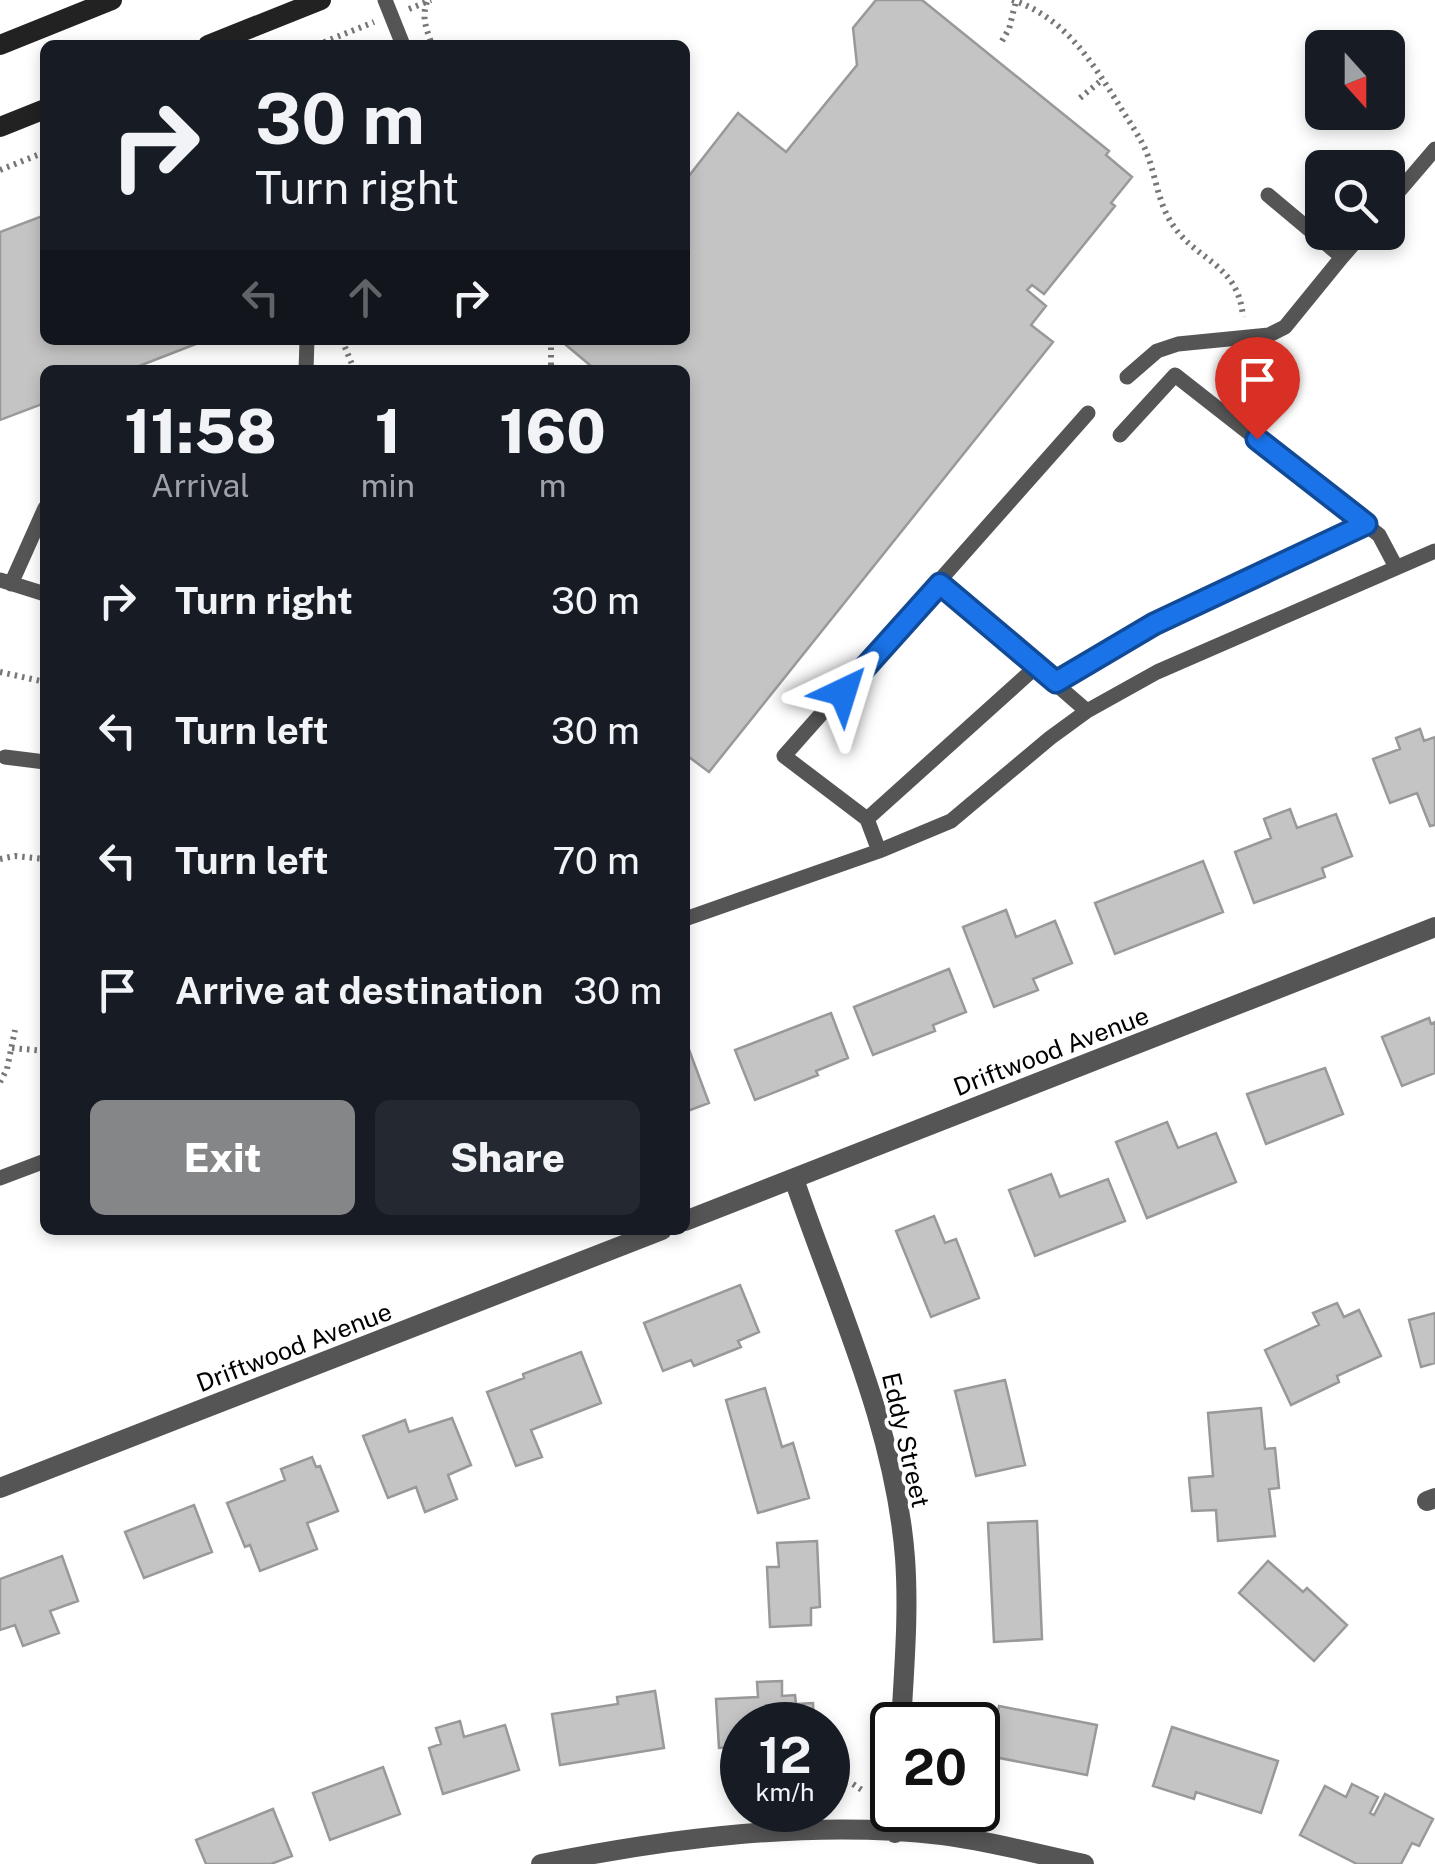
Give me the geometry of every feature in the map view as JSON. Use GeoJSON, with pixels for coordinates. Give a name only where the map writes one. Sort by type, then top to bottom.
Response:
{"type":"FeatureCollection","features":[{"type":"Feature","properties":{"kind":"main road"},"geometry":{"type":"LineString","coordinates":[[0,44],[112,0]]}},
{"type":"Feature","properties":{"kind":"main road"},"geometry":{"type":"LineString","coordinates":[[221,40],[321,0]]}},
{"type":"Feature","properties":{"kind":"main road"},"geometry":{"type":"LineString","coordinates":[[0,127],[40,112]]}},
{"type":"Feature","properties":{"kind":"street","name":"Driftwood Avenue"},"geometry":{"type":"LineString","coordinates":[[690,1219],[1435,927]]}},
{"type":"Feature","properties":{"kind":"street","name":"Eddy Street"},"geometry":{"type":"LineString","coordinates":[[794,1179],[856,1347],[876,1410],[897,1502],[908,1615],[902,1702]]}},
{"type":"Feature","properties":{"kind":"street","name":"Driftwood Avenue"},"geometry":{"type":"LineString","coordinates":[[0,1488],[649,1235]]}},
{"type":"Feature","properties":{"kind":"street"},"geometry":{"type":"LineString","coordinates":[[541,1864],[675,1840],[744,1834],[941,1835],[1084,1864]]}},
{"type":"Feature","properties":{"kind":"lane"},"geometry":{"type":"LineString","coordinates":[[385,0],[401,40]]}},
{"type":"Feature","properties":{"kind":"lane"},"geometry":{"type":"LineString","coordinates":[[1405,184],[1435,149]]}},
{"type":"Feature","properties":{"kind":"lane"},"geometry":{"type":"LineString","coordinates":[[1268,195],[1342,258]]}},
{"type":"Feature","properties":{"kind":"lane"},"geometry":{"type":"LineString","coordinates":[[1127,377],[1157,351],[1178,344],[1269,335],[1285,327],[1349,250]]}},
{"type":"Feature","properties":{"kind":"lane"},"geometry":{"type":"LineString","coordinates":[[1120,435],[1175,375],[1379,535],[1396,567]]}},
{"type":"Feature","properties":{"kind":"lane"},"geometry":{"type":"LineString","coordinates":[[879,850],[867,818],[784,756],[1088,413]]}},
{"type":"Feature","properties":{"kind":"lane"},"geometry":{"type":"LineString","coordinates":[[40,517],[6,582],[40,592]]}},
{"type":"Feature","properties":{"kind":"lane"},"geometry":{"type":"LineString","coordinates":[[1056,682],[1154,624],[1366,524]]}},
{"type":"Feature","properties":{"kind":"lane"},"geometry":{"type":"LineString","coordinates":[[690,917],[952,821],[1050,738],[1157,672],[1435,551]]}},
{"type":"Feature","properties":{"kind":"lane"},"geometry":{"type":"LineString","coordinates":[[940,584],[1087,712]]}},
{"type":"Feature","properties":{"kind":"lane"},"geometry":{"type":"LineString","coordinates":[[867,818],[1037,666]]}},
{"type":"Feature","properties":{"kind":"lane"},"geometry":{"type":"LineString","coordinates":[[6,758],[40,761]]}},
{"type":"Feature","properties":{"kind":"lane"},"geometry":{"type":"LineString","coordinates":[[0,1178],[40,1163]]}},
{"type":"Feature","properties":{"kind":"path"},"geometry":{"type":"LineString","coordinates":[[429,1],[424,11],[430,40]]}},
{"type":"Feature","properties":{"kind":"path"},"geometry":{"type":"LineString","coordinates":[[1002,40],[1009,30],[1014,1],[1058,24],[1088,56],[1144,148],[1168,218],[1188,242],[1233,280],[1241,298],[1243,318]]}},
{"type":"Feature","properties":{"kind":"path"},"geometry":{"type":"LineString","coordinates":[[329,40],[366,25]]}},
{"type":"Feature","properties":{"kind":"path"},"geometry":{"type":"LineString","coordinates":[[1080,98],[1104,79]]}},
{"type":"Feature","properties":{"kind":"path"},"geometry":{"type":"LineString","coordinates":[[0,170],[40,154]]}},
{"type":"Feature","properties":{"kind":"path"},"geometry":{"type":"LineString","coordinates":[[0,672],[40,681]]}},
{"type":"Feature","properties":{"kind":"path"},"geometry":{"type":"LineString","coordinates":[[0,859],[40,858]]}},
{"type":"Feature","properties":{"kind":"path"},"geometry":{"type":"LineString","coordinates":[[0,1082],[7,1069],[15,1030]]}},
{"type":"Feature","properties":{"kind":"path"},"geometry":{"type":"LineString","coordinates":[[12,1048],[40,1051]]}},
{"type":"Feature","properties":{"kind":"path"},"geometry":{"type":"LineString","coordinates":[[853,1784],[864,1792]]}},
{"type":"Feature","properties":{"kind":"building"},"geometry":{"type":"Polygon","coordinates":[[[876,0],[922,0],[1109,151],[1106,155],[1132,177],[1111,203],[1115,206],[1044,294],[1032,285],[1027,290],[1046,306],[1031,325],[1053,342],[709,772],[690,758],[690,365],[590,365],[566,345],[690,345],[690,175],[738,113],[786,152],[857,65],[853,28],[876,0]]]}},
{"type":"Feature","properties":{"kind":"building"},"geometry":{"type":"Polygon","coordinates":[[[40,217],[40,345],[193,345],[142,365],[40,365],[40,405],[0,420],[0,232],[40,217]]]}},
{"type":"Feature","properties":{"kind":"building"},"geometry":{"type":"Polygon","coordinates":[[[1420,729],[1424,741],[1435,737],[1435,825],[1430,826],[1417,793],[1390,803],[1373,759],[1400,749],[1396,738],[1420,729]]]}},
{"type":"Feature","properties":{"kind":"building"},"geometry":{"type":"Polygon","coordinates":[[[1290,809],[1297,828],[1336,814],[1352,856],[1322,868],[1325,877],[1254,903],[1235,852],[1271,838],[1264,819],[1290,809]]]}},
{"type":"Feature","properties":{"kind":"building"},"geometry":{"type":"Polygon","coordinates":[[[1203,861],[1223,912],[1115,954],[1095,903],[1203,861]]]}},
{"type":"Feature","properties":{"kind":"building"},"geometry":{"type":"Polygon","coordinates":[[[1006,910],[1016,937],[1055,921],[1072,963],[1033,979],[1038,990],[994,1007],[963,927],[1006,910]]]}},
{"type":"Feature","properties":{"kind":"building"},"geometry":{"type":"Polygon","coordinates":[[[949,969],[966,1012],[933,1025],[935,1031],[873,1055],[854,1007],[949,969]]]}},
{"type":"Feature","properties":{"kind":"building"},"geometry":{"type":"Polygon","coordinates":[[[831,1013],[848,1058],[816,1071],[818,1075],[755,1100],[735,1050],[831,1013]]]}},
{"type":"Feature","properties":{"kind":"building"},"geometry":{"type":"Polygon","coordinates":[[[1429,1018],[1431,1024],[1435,1022],[1435,1073],[1402,1086],[1382,1037],[1429,1018]]]}},
{"type":"Feature","properties":{"kind":"building"},"geometry":{"type":"Polygon","coordinates":[[[690,1052],[709,1103],[690,1110],[690,1052]]]}},
{"type":"Feature","properties":{"kind":"building"},"geometry":{"type":"Polygon","coordinates":[[[1325,1068],[1343,1114],[1266,1144],[1247,1094],[1325,1068]]]}},
{"type":"Feature","properties":{"kind":"building"},"geometry":{"type":"Polygon","coordinates":[[[1167,1122],[1178,1148],[1216,1133],[1236,1182],[1147,1218],[1116,1142],[1167,1122]]]}},
{"type":"Feature","properties":{"kind":"building"},"geometry":{"type":"Polygon","coordinates":[[[1051,1174],[1060,1197],[1108,1179],[1125,1221],[1035,1256],[1009,1190],[1051,1174]]]}},
{"type":"Feature","properties":{"kind":"building"},"geometry":{"type":"Polygon","coordinates":[[[934,1216],[945,1243],[956,1239],[979,1298],[931,1317],[896,1231],[934,1216]]]}},
{"type":"Feature","properties":{"kind":"building"},"geometry":{"type":"Polygon","coordinates":[[[740,1285],[759,1332],[738,1341],[741,1347],[694,1366],[691,1360],[663,1371],[644,1323],[740,1285]]]}},
{"type":"Feature","properties":{"kind":"building"},"geometry":{"type":"Polygon","coordinates":[[[1337,1303],[1344,1317],[1359,1310],[1381,1356],[1337,1376],[1339,1382],[1291,1405],[1265,1350],[1319,1325],[1313,1313],[1337,1303]]]}},
{"type":"Feature","properties":{"kind":"building"},"geometry":{"type":"Polygon","coordinates":[[[1435,1313],[1435,1363],[1421,1367],[1409,1320],[1435,1313]]]}},
{"type":"Feature","properties":{"kind":"building"},"geometry":{"type":"Polygon","coordinates":[[[581,1352],[601,1403],[531,1430],[542,1457],[516,1466],[487,1392],[581,1352]]]}},
{"type":"Feature","properties":{"kind":"building"},"geometry":{"type":"Polygon","coordinates":[[[1005,1380],[1025,1465],[976,1476],[955,1391],[1005,1380]]]}},
{"type":"Feature","properties":{"kind":"building"},"geometry":{"type":"Polygon","coordinates":[[[765,1388],[782,1447],[793,1443],[809,1498],[758,1513],[726,1400],[765,1388]]]}},
{"type":"Feature","properties":{"kind":"building"},"geometry":{"type":"Polygon","coordinates":[[[1261,1408],[1265,1449],[1275,1448],[1279,1488],[1269,1489],[1275,1536],[1218,1541],[1216,1510],[1192,1511],[1189,1478],[1213,1476],[1208,1413],[1261,1408]]]}},
{"type":"Feature","properties":{"kind":"building"},"geometry":{"type":"Polygon","coordinates":[[[452,1418],[471,1465],[448,1475],[457,1499],[425,1512],[416,1487],[388,1498],[363,1436],[405,1420],[409,1432],[452,1418]]]}},
{"type":"Feature","properties":{"kind":"building"},"geometry":{"type":"Polygon","coordinates":[[[312,1457],[316,1467],[320,1466],[338,1511],[307,1523],[317,1549],[260,1571],[250,1545],[245,1547],[227,1503],[285,1480],[281,1469],[312,1457]]]}},
{"type":"Feature","properties":{"kind":"building"},"geometry":{"type":"Polygon","coordinates":[[[194,1505],[212,1552],[144,1578],[125,1532],[194,1505]]]}},
{"type":"Feature","properties":{"kind":"building"},"geometry":{"type":"Polygon","coordinates":[[[1037,1521],[1042,1639],[994,1642],[988,1523],[1037,1521]]]}},
{"type":"Feature","properties":{"kind":"building"},"geometry":{"type":"Polygon","coordinates":[[[817,1541],[820,1607],[811,1608],[811,1625],[770,1627],[767,1567],[779,1567],[777,1543],[817,1541]]]}},
{"type":"Feature","properties":{"kind":"building"},"geometry":{"type":"Polygon","coordinates":[[[62,1556],[78,1601],[50,1611],[59,1633],[23,1646],[15,1625],[0,1630],[0,1579],[62,1556]]]}},
{"type":"Feature","properties":{"kind":"building"},"geometry":{"type":"Polygon","coordinates":[[[1268,1561],[1303,1592],[1307,1588],[1347,1625],[1314,1661],[1239,1593],[1268,1561]]]}},
{"type":"Feature","properties":{"kind":"building"},"geometry":{"type":"Polygon","coordinates":[[[782,1681],[782,1696],[795,1695],[796,1702],[720,1702],[719,1748],[716,1699],[758,1697],[757,1682],[782,1681]]]}},
{"type":"Feature","properties":{"kind":"building"},"geometry":{"type":"Polygon","coordinates":[[[655,1691],[664,1748],[560,1765],[552,1714],[618,1704],[617,1697],[655,1691]]]}},
{"type":"Feature","properties":{"kind":"building"},"geometry":{"type":"Polygon","coordinates":[[[1000,1706],[1097,1725],[1087,1775],[1000,1758],[1000,1706]]]}},
{"type":"Feature","properties":{"kind":"building"},"geometry":{"type":"Polygon","coordinates":[[[460,1721],[464,1737],[505,1725],[519,1770],[443,1794],[429,1748],[441,1744],[436,1728],[460,1721]]]}},
{"type":"Feature","properties":{"kind":"building"},"geometry":{"type":"Polygon","coordinates":[[[1172,1727],[1278,1761],[1261,1813],[1196,1792],[1194,1799],[1153,1786],[1172,1727]]]}},
{"type":"Feature","properties":{"kind":"building"},"geometry":{"type":"Polygon","coordinates":[[[383,1767],[400,1814],[330,1840],[313,1793],[383,1767]]]}},
{"type":"Feature","properties":{"kind":"building"},"geometry":{"type":"Polygon","coordinates":[[[1352,1784],[1378,1797],[1370,1813],[1374,1815],[1385,1794],[1433,1819],[1419,1846],[1412,1843],[1401,1864],[1357,1864],[1300,1835],[1325,1786],[1346,1797],[1352,1784]]]}},
{"type":"Feature","properties":{"kind":"building"},"geometry":{"type":"Polygon","coordinates":[[[273,1809],[292,1856],[271,1864],[206,1864],[196,1840],[273,1809]]]}},
{"type":"Feature","properties":{"kind":"route"},"geometry":{"type":"LineString","coordinates":[[843,692],[940,584],[1056,682],[1154,624],[1366,524],[1257,439]]}}]}
